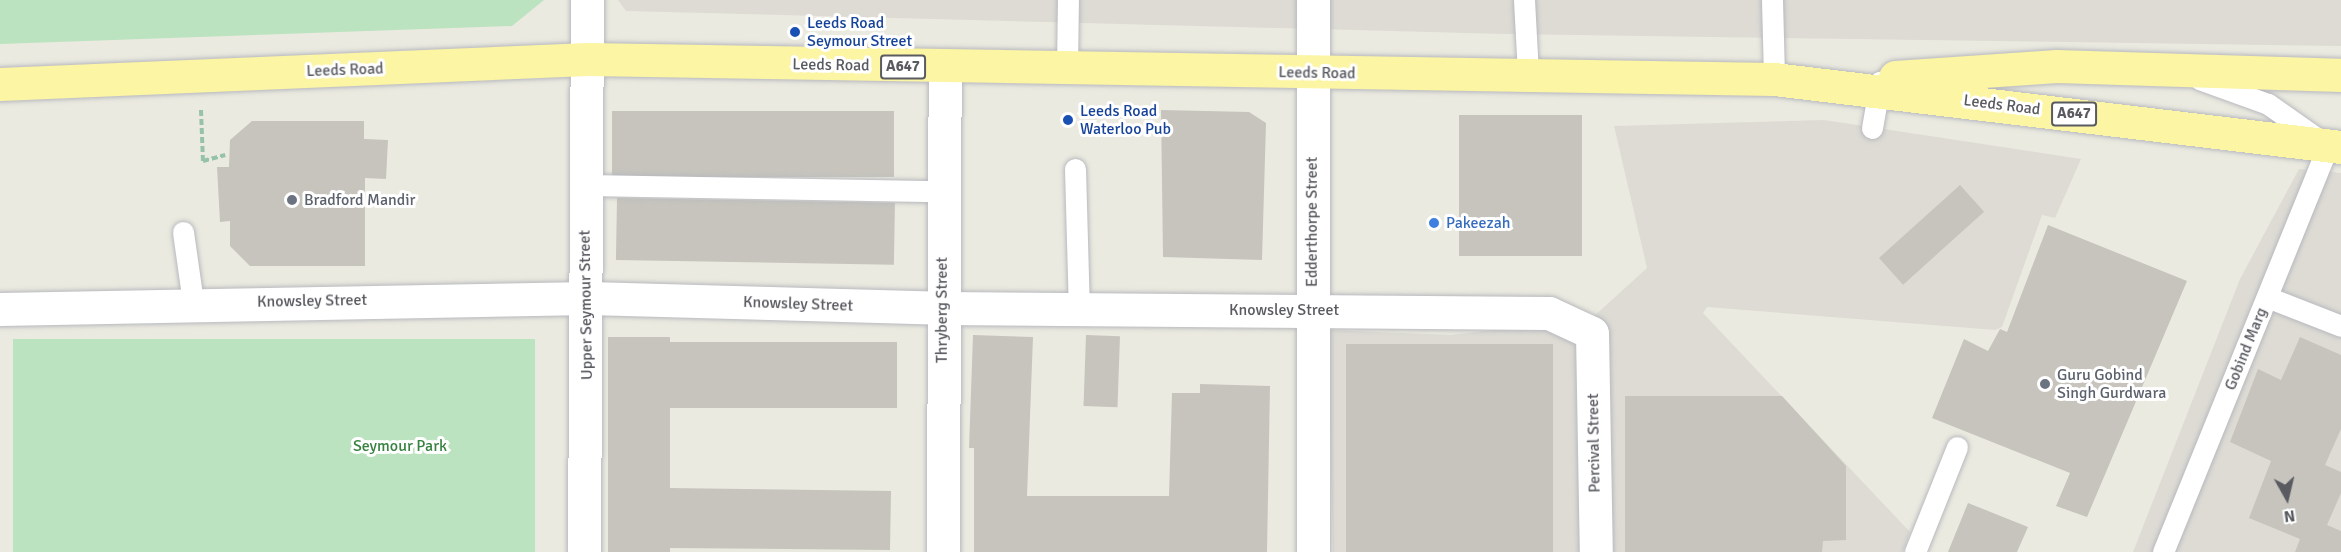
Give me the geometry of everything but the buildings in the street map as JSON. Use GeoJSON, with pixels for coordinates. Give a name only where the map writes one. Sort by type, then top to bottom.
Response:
{"type":"FeatureCollection","features":[{"type":"Feature","properties":{"kind":"main road","name":"Leeds Road"},"geometry":{"type":"LineString","coordinates":[[0,84],[586,59],[945,68],[1774,79],[1880,84],[2334,146]]}},
{"type":"Feature","properties":{"kind":"main road","name":"Leeds Road"},"geometry":{"type":"LineString","coordinates":[[1880,84],[2057,66],[2341,75]]}},
{"type":"Feature","properties":{"kind":"street","name":"Upper Seymour Street"},"geometry":{"type":"LineString","coordinates":[[584,552],[589,298],[583,185],[587,0]]}},
{"type":"Feature","properties":{"kind":"street","name":"Edderthorpe Street"},"geometry":{"type":"LineString","coordinates":[[1313,0],[1313,552]]}},
{"type":"Feature","properties":{"kind":"street","name":"Thryberg Street"},"geometry":{"type":"LineString","coordinates":[[943,552],[942,308],[945,68]]}},
{"type":"Feature","properties":{"kind":"street","name":"Knowsley Street"},"geometry":{"type":"LineString","coordinates":[[0,309],[193,302],[589,298],[942,308],[1312,309],[1548,313],[1592,333]]}},
{"type":"Feature","properties":{"kind":"street","name":"Percival Street"},"geometry":{"type":"LineString","coordinates":[[1592,333],[1596,552]]}},
{"type":"Feature","properties":{"kind":"lane"},"geometry":{"type":"LineString","coordinates":[[1067,68],[1068,0]]}},
{"type":"Feature","properties":{"kind":"lane"},"geometry":{"type":"LineString","coordinates":[[1524,0],[1528,75]]}},
{"type":"Feature","properties":{"kind":"lane"},"geometry":{"type":"LineString","coordinates":[[1772,0],[1774,79]]}},
{"type":"Feature","properties":{"kind":"lane"},"geometry":{"type":"LineString","coordinates":[[2177,70],[2268,104],[2334,146]]}},
{"type":"Feature","properties":{"kind":"lane"},"geometry":{"type":"LineString","coordinates":[[1872,128],[1880,84]]}},
{"type":"Feature","properties":{"kind":"lane","name":"Gobind Marg"},"geometry":{"type":"LineString","coordinates":[[2163,552],[2267,297],[2334,146]]}},
{"type":"Feature","properties":{"kind":"lane"},"geometry":{"type":"LineString","coordinates":[[1075,169],[1079,308]]}},
{"type":"Feature","properties":{"kind":"lane"},"geometry":{"type":"LineString","coordinates":[[583,185],[943,191]]}},
{"type":"Feature","properties":{"kind":"lane"},"geometry":{"type":"LineString","coordinates":[[183,232],[193,302]]}},
{"type":"Feature","properties":{"kind":"lane"},"geometry":{"type":"LineString","coordinates":[[2267,297],[2341,326]]}},
{"type":"Feature","properties":{"kind":"lane"},"geometry":{"type":"LineString","coordinates":[[1915,552],[1940,477],[1957,447]]}},
{"type":"Feature","properties":{"kind":"path"},"geometry":{"type":"LineString","coordinates":[[200,76],[204,161],[225,155]]}},
{"type":"Feature","properties":{"kind":"shaded area"},"geometry":{"type":"Polygon","coordinates":[[[618,0],[2341,0],[2341,46],[1504,34],[626,11],[618,0]]]}},
{"type":"Feature","properties":{"kind":"shaded area"},"geometry":{"type":"Polygon","coordinates":[[[1824,120],[2081,159],[2055,218],[2042,215],[2002,327],[1995,330],[1707,307],[1703,313],[1910,532],[1903,552],[1333,552],[1328,330],[1451,335],[1592,318],[1647,268],[1614,126],[1824,120]]]}},
{"type":"Feature","properties":{"kind":"shaded area"},"geometry":{"type":"Polygon","coordinates":[[[2299,169],[2341,173],[2341,552],[2133,552],[2240,279],[2299,169]]]}},
{"type":"Feature","properties":{"kind":"green space"},"geometry":{"type":"Polygon","coordinates":[[[0,0],[544,0],[512,26],[0,44],[0,0]]]}},
{"type":"Feature","properties":{"kind":"green space","name":"Seymour Park"},"geometry":{"type":"Polygon","coordinates":[[[13,339],[535,339],[535,552],[13,552],[13,339]]]}},
{"type":"Feature","properties":{"kind":"place","name":"Leeds Road Seymour Street"},"geometry":{"type":"Point","coordinates":[795,32]}},
{"type":"Feature","properties":{"kind":"place","name":"Leeds Road Waterloo Pub"},"geometry":{"type":"Point","coordinates":[1068,120]}},
{"type":"Feature","properties":{"kind":"place","name":"Bradford Mandir"},"geometry":{"type":"Point","coordinates":[292,200]}},
{"type":"Feature","properties":{"kind":"place","name":"Pakeezah"},"geometry":{"type":"Point","coordinates":[1434,223]}},
{"type":"Feature","properties":{"kind":"place","name":"Guru Gobind Singh Gurdwara"},"geometry":{"type":"Point","coordinates":[2045,384]}}]}
